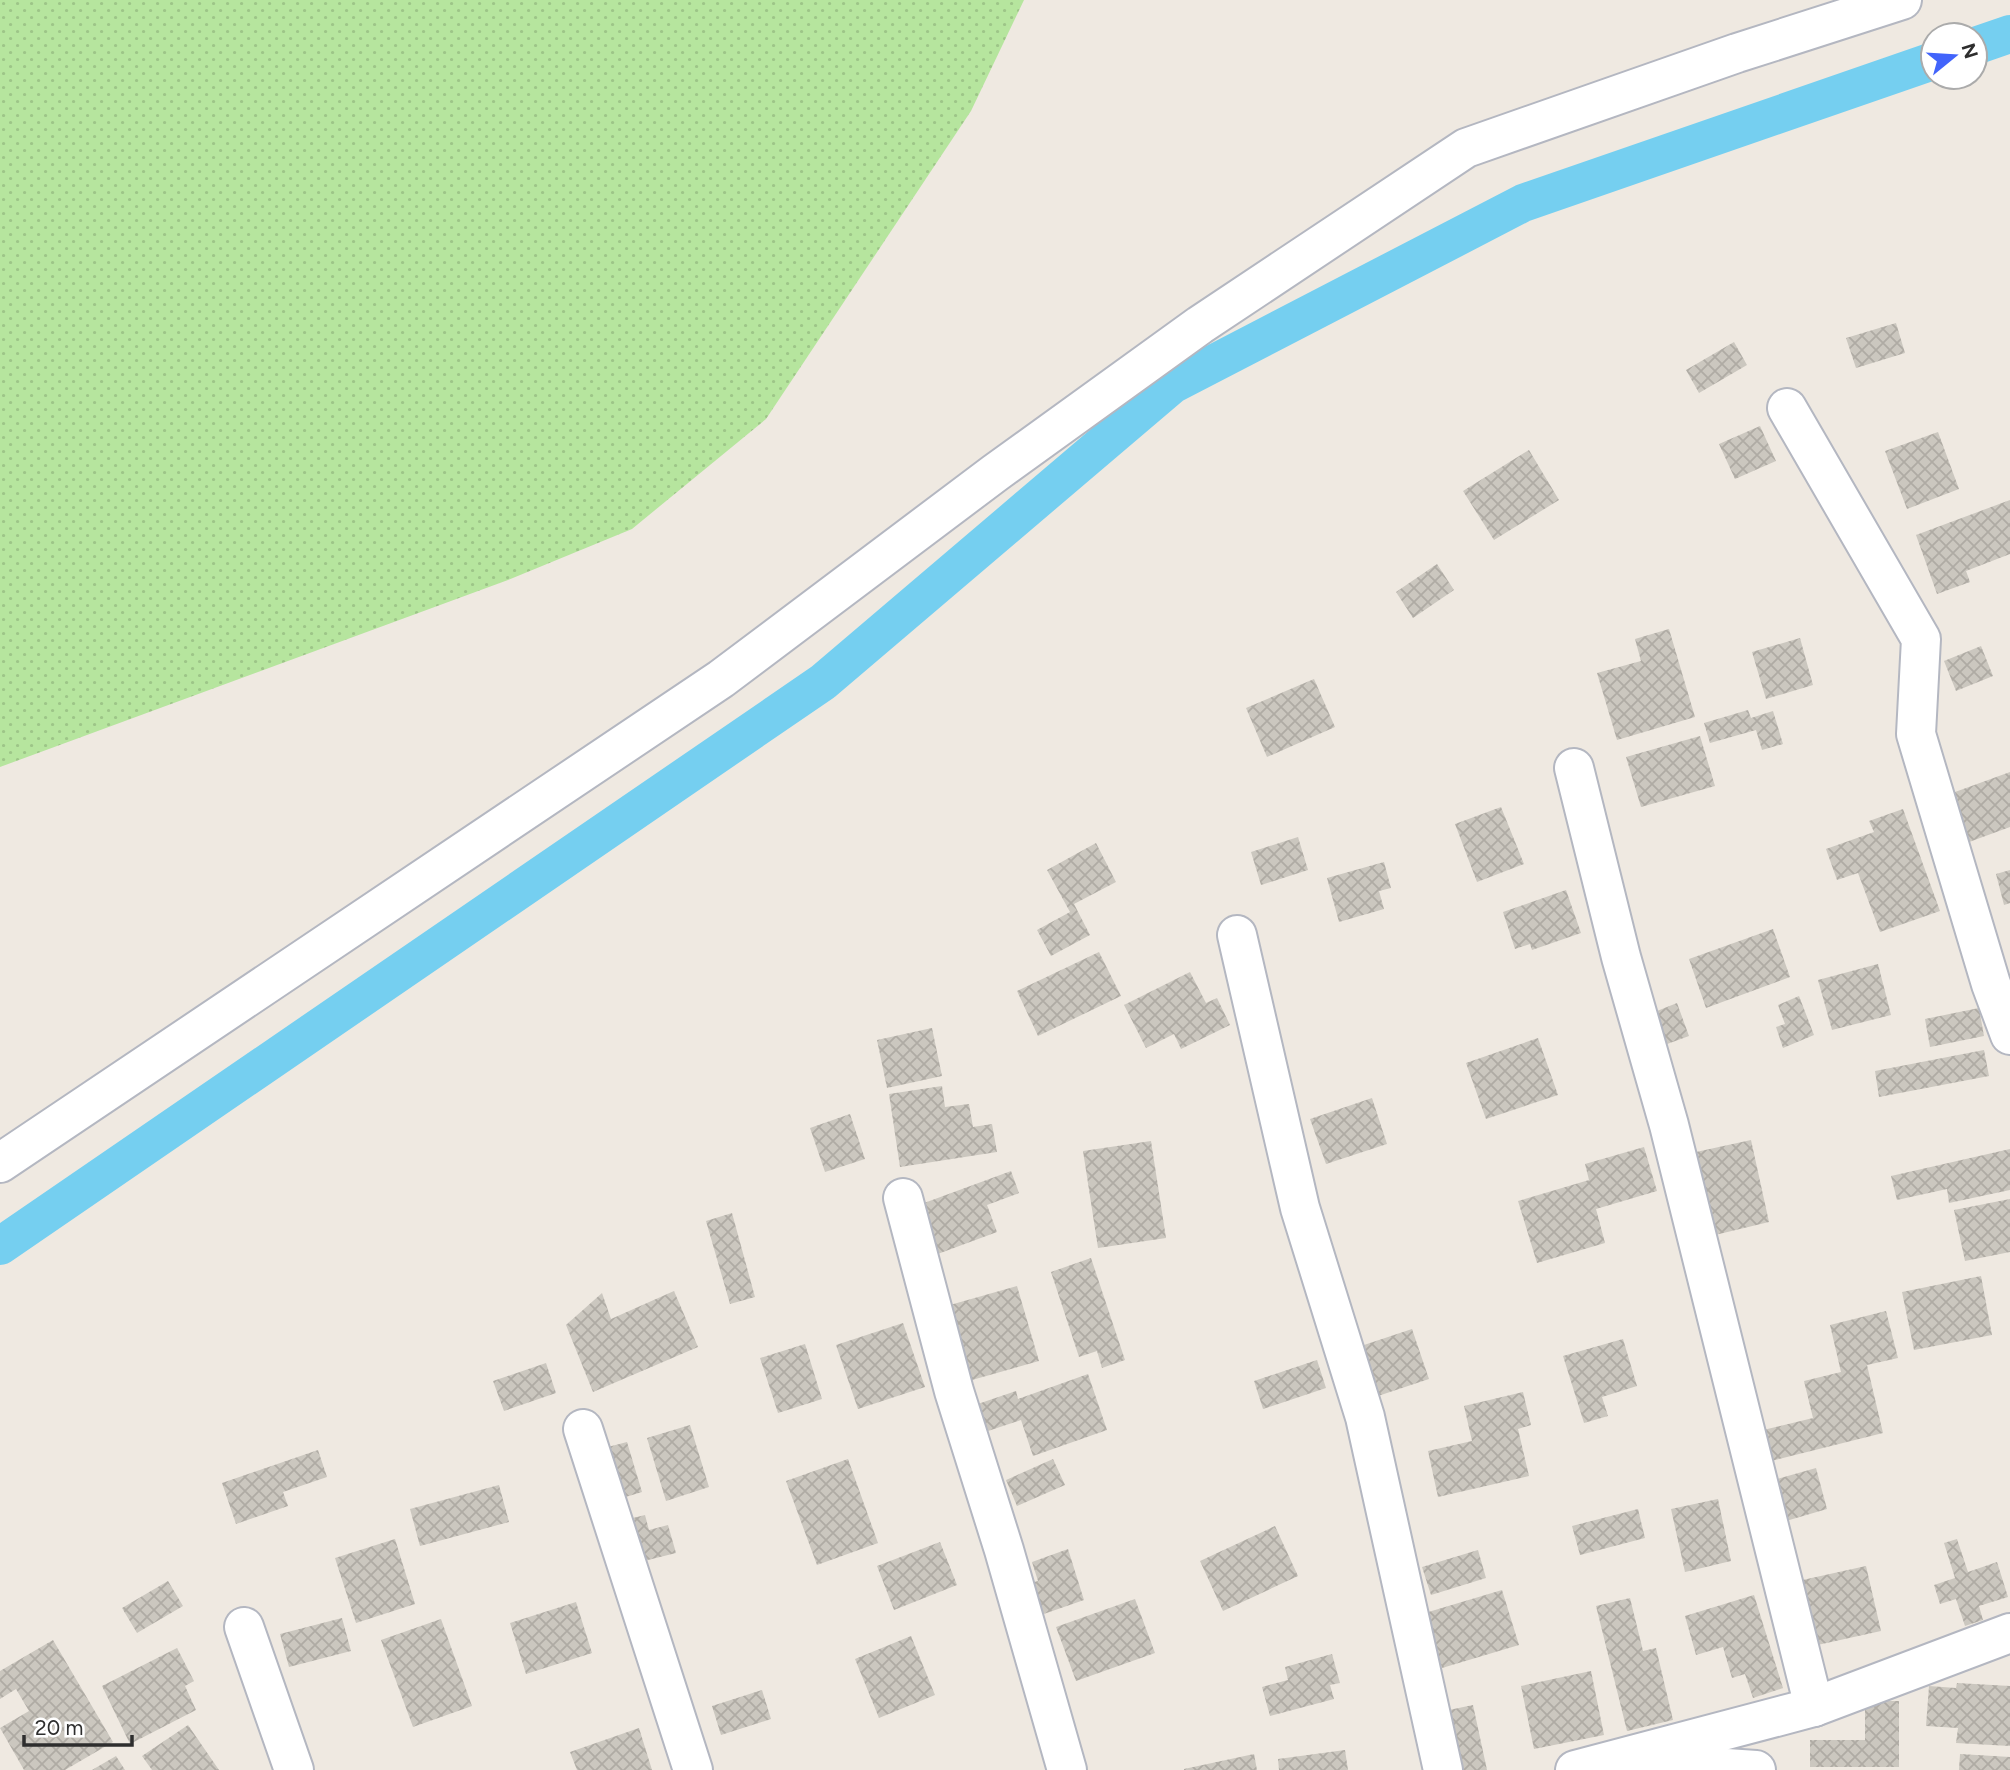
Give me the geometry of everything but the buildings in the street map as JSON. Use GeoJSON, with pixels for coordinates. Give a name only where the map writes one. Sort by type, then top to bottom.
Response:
{"type":"FeatureCollection","features":[{"type":"Feature","properties":{"kind":"street"},"geometry":{"type":"LineString","coordinates":[[0,1163],[721,679],[995,473],[1200,325],[1466,148],[1737,53],[1902,0]]}},
{"type":"Feature","properties":{"kind":"street"},"geometry":{"type":"LineString","coordinates":[[1787,408],[1922,639],[1916,734],[1991,984],[2010,1035]]}},
{"type":"Feature","properties":{"kind":"street"},"geometry":{"type":"LineString","coordinates":[[1574,768],[1621,957],[1669,1125],[1814,1707]]}},
{"type":"Feature","properties":{"kind":"street"},"geometry":{"type":"LineString","coordinates":[[1237,935],[1300,1208],[1365,1418],[1443,1770]]}},
{"type":"Feature","properties":{"kind":"street"},"geometry":{"type":"LineString","coordinates":[[903,1198],[954,1391],[1004,1550],[1067,1770]]}},
{"type":"Feature","properties":{"kind":"street"},"geometry":{"type":"LineString","coordinates":[[583,1429],[693,1770]]}},
{"type":"Feature","properties":{"kind":"street"},"geometry":{"type":"LineString","coordinates":[[244,1627],[294,1770]]}},
{"type":"Feature","properties":{"kind":"street"},"geometry":{"type":"LineString","coordinates":[[1575,1770],[1814,1707],[2010,1633]]}},
{"type":"Feature","properties":{"kind":"street"},"geometry":{"type":"LineString","coordinates":[[1611,1760],[1756,1770]]}},
{"type":"Feature","properties":{"kind":"green space"},"geometry":{"type":"Polygon","coordinates":[[[0,0],[1024,0],[971,111],[766,419],[632,529],[508,580],[0,767],[0,0]]]}},
{"type":"Feature","properties":{"kind":"waterway"},"geometry":{"type":"LineString","coordinates":[[1989,41],[2010,34]]}},
{"type":"Feature","properties":{"kind":"waterway"},"geometry":{"type":"LineString","coordinates":[[0,1246],[823,682],[1172,385],[1523,203],[1919,66]]}}]}
